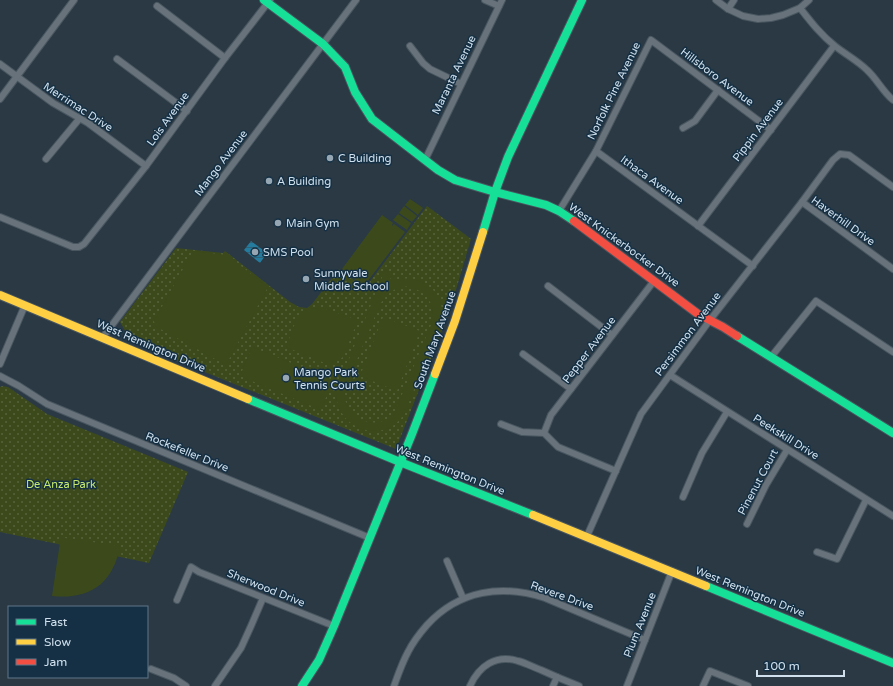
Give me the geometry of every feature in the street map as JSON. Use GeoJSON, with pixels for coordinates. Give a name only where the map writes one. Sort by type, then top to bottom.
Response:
{"type":"FeatureCollection","features":[{"type":"Feature","properties":{"kind":"street"},"geometry":{"type":"LineString","coordinates":[[0,99],[74,0]]}},
{"type":"Feature","properties":{"kind":"street","name":"Mango Avenue"},"geometry":{"type":"LineString","coordinates":[[103,337],[356,0]]}},
{"type":"Feature","properties":{"kind":"street"},"geometry":{"type":"LineString","coordinates":[[485,0],[500,3]]}},
{"type":"Feature","properties":{"kind":"street","name":"South Mary Avenue"},"geometry":{"type":"LineString","coordinates":[[302,686],[319,660],[334,626],[412,434],[455,321],[495,192],[508,157],[582,0]]}},
{"type":"Feature","properties":{"kind":"street"},"geometry":{"type":"LineString","coordinates":[[716,0],[728,9],[743,16],[758,19],[783,15],[800,8],[809,0]]}},
{"type":"Feature","properties":{"kind":"street"},"geometry":{"type":"LineString","coordinates":[[728,9],[734,0]]}},
{"type":"Feature","properties":{"kind":"street","name":"West Knickerbocker Drive"},"geometry":{"type":"LineString","coordinates":[[267,1],[323,44],[345,67],[355,92],[372,119],[438,170],[455,180],[546,205],[559,211],[698,314],[723,327],[893,432]]}},
{"type":"Feature","properties":{"kind":"street","name":"Lois Avenue"},"geometry":{"type":"LineString","coordinates":[[0,217],[73,247],[79,247],[84,244],[146,166],[267,1]]}},
{"type":"Feature","properties":{"kind":"street","name":"Maranta Avenue"},"geometry":{"type":"LineString","coordinates":[[425,160],[500,3]]}},
{"type":"Feature","properties":{"kind":"street"},"geometry":{"type":"LineString","coordinates":[[157,6],[226,58]]}},
{"type":"Feature","properties":{"kind":"street"},"geometry":{"type":"LineString","coordinates":[[800,8],[816,29],[834,46],[866,68],[877,80],[886,95],[893,100]]}},
{"type":"Feature","properties":{"kind":"street","name":"Hillsboro Avenue"},"geometry":{"type":"LineString","coordinates":[[651,40],[771,130]]}},
{"type":"Feature","properties":{"kind":"street","name":"Norfolk Pine Avenue"},"geometry":{"type":"LineString","coordinates":[[596,151],[651,40]]}},
{"type":"Feature","properties":{"kind":"street"},"geometry":{"type":"LineString","coordinates":[[410,46],[430,70],[461,84]]}},
{"type":"Feature","properties":{"kind":"street","name":"Pippin Avenue"},"geometry":{"type":"LineString","coordinates":[[698,226],[834,46]]}},
{"type":"Feature","properties":{"kind":"street"},"geometry":{"type":"LineString","coordinates":[[116,59],[187,111]]}},
{"type":"Feature","properties":{"kind":"street","name":"Merrimac Drive"},"geometry":{"type":"LineString","coordinates":[[0,64],[53,103],[88,123],[146,166]]}},
{"type":"Feature","properties":{"kind":"street"},"geometry":{"type":"LineString","coordinates":[[682,128],[695,121],[718,90]]}},
{"type":"Feature","properties":{"kind":"street"},"geometry":{"type":"LineString","coordinates":[[46,159],[80,118]]}},
{"type":"Feature","properties":{"kind":"street"},"geometry":{"type":"LineString","coordinates":[[559,211],[596,151]]}},
{"type":"Feature","properties":{"kind":"street","name":"Ithaca Avenue"},"geometry":{"type":"LineString","coordinates":[[596,151],[753,266]]}},
{"type":"Feature","properties":{"kind":"street","name":"Persimmon Avenue"},"geometry":{"type":"LineString","coordinates":[[587,536],[641,414],[710,320],[833,160],[840,154],[849,155],[893,187]]}},
{"type":"Feature","properties":{"kind":"street","name":"Haverhill Drive"},"geometry":{"type":"LineString","coordinates":[[802,202],[893,269]]}},
{"type":"Feature","properties":{"kind":"street","name":"Pepper Avenue"},"geometry":{"type":"LineString","coordinates":[[544,433],[551,415],[654,281]]}},
{"type":"Feature","properties":{"kind":"street"},"geometry":{"type":"LineString","coordinates":[[548,286],[612,335]]}},
{"type":"Feature","properties":{"kind":"street","name":"West Remington Drive"},"geometry":{"type":"LineString","coordinates":[[0,295],[400,462],[587,536],[893,663]]}},
{"type":"Feature","properties":{"kind":"street"},"geometry":{"type":"LineString","coordinates":[[771,357],[816,301],[893,352]]}},
{"type":"Feature","properties":{"kind":"street"},"geometry":{"type":"LineString","coordinates":[[0,364],[25,305]]}},
{"type":"Feature","properties":{"kind":"street"},"geometry":{"type":"LineString","coordinates":[[523,354],[571,389]]}},
{"type":"Feature","properties":{"kind":"street","name":"Peekskill Drive"},"geometry":{"type":"LineString","coordinates":[[670,375],[893,516]]}},
{"type":"Feature","properties":{"kind":"street","name":"Rockefeller Drive"},"geometry":{"type":"LineString","coordinates":[[0,376],[47,404],[370,538]]}},
{"type":"Feature","properties":{"kind":"street"},"geometry":{"type":"LineString","coordinates":[[683,497],[702,453],[727,412]]}},
{"type":"Feature","properties":{"kind":"street"},"geometry":{"type":"LineString","coordinates":[[501,424],[522,432],[544,433],[558,447],[616,471]]}},
{"type":"Feature","properties":{"kind":"street","name":"Pinenut Court"},"geometry":{"type":"LineString","coordinates":[[747,524],[766,485],[787,450]]}},
{"type":"Feature","properties":{"kind":"street"},"geometry":{"type":"LineString","coordinates":[[817,552],[837,559],[866,500]]}},
{"type":"Feature","properties":{"kind":"street"},"geometry":{"type":"LineString","coordinates":[[447,561],[463,598]]}},
{"type":"Feature","properties":{"kind":"street","name":"Sherwood Drive"},"geometry":{"type":"LineString","coordinates":[[177,600],[191,567],[199,572],[334,626]]}},
{"type":"Feature","properties":{"kind":"street","name":"Plum Avenue"},"geometry":{"type":"LineString","coordinates":[[627,686],[672,571]]}},
{"type":"Feature","properties":{"kind":"street","name":"Revere Drive"},"geometry":{"type":"LineString","coordinates":[[394,686],[408,652],[415,640],[432,619],[453,603],[463,598],[482,593],[499,590],[534,594],[645,640]]}},
{"type":"Feature","properties":{"kind":"street"},"geometry":{"type":"LineString","coordinates":[[215,686],[242,648],[263,598]]}},
{"type":"Feature","properties":{"kind":"street"},"geometry":{"type":"LineString","coordinates":[[470,686],[482,668],[488,663],[500,659],[519,661],[579,686]]}},
{"type":"Feature","properties":{"kind":"street"},"geometry":{"type":"LineString","coordinates":[[151,669],[174,678],[186,686]]}},
{"type":"Feature","properties":{"kind":"street"},"geometry":{"type":"LineString","coordinates":[[704,686],[710,670],[748,686]]}},
{"type":"Feature","properties":{"kind":"street"},"geometry":{"type":"LineString","coordinates":[[553,686],[556,677]]}},
{"type":"Feature","properties":{"kind":"green space"},"geometry":{"type":"Polygon","coordinates":[[[410,199],[423,208],[418,215],[405,205],[410,199]]]}},
{"type":"Feature","properties":{"kind":"green space"},"geometry":{"type":"Polygon","coordinates":[[[404,206],[417,216],[412,222],[399,213],[404,206]]]}},
{"type":"Feature","properties":{"kind":"green space","name":"Sunnyvale Middle School"},"geometry":{"type":"Polygon","coordinates":[[[427,206],[471,239],[450,310],[396,449],[150,350],[130,339],[120,322],[176,248],[223,253],[225,251],[290,302],[299,307],[307,308],[312,304],[339,269],[365,288],[427,206]]]}},
{"type":"Feature","properties":{"kind":"green space"},"geometry":{"type":"Polygon","coordinates":[[[398,214],[411,223],[407,230],[393,220],[398,214]]]}},
{"type":"Feature","properties":{"kind":"green space"},"geometry":{"type":"Polygon","coordinates":[[[382,215],[393,223],[392,226],[394,224],[405,232],[364,286],[353,278],[355,276],[354,275],[352,277],[342,269],[382,215]]]}},
{"type":"Feature","properties":{"kind":"green space"},"geometry":{"type":"Polygon","coordinates":[[[193,251],[227,255],[268,287],[226,365],[155,326],[154,321],[193,251]]]}},
{"type":"Feature","properties":{"kind":"green space"},"geometry":{"type":"Polygon","coordinates":[[[385,270],[393,273],[389,282],[406,278],[423,282],[430,287],[440,300],[442,322],[404,414],[400,420],[391,427],[383,430],[374,431],[358,427],[350,423],[344,417],[337,400],[337,389],[385,270]],[[409,286],[395,289],[389,293],[380,304],[347,384],[344,396],[349,409],[359,418],[366,421],[379,422],[386,420],[393,414],[431,325],[432,306],[426,296],[409,286]]]}},
{"type":"Feature","properties":{"kind":"green space"},"geometry":{"type":"Polygon","coordinates":[[[323,308],[358,320],[343,357],[337,361],[327,364],[286,347],[297,318],[309,309],[323,308]]]}},
{"type":"Feature","properties":{"kind":"green space"},"geometry":{"type":"Polygon","coordinates":[[[383,317],[420,331],[397,391],[360,376],[383,317]]]}},
{"type":"Feature","properties":{"kind":"green space","name":"Mango Park Tennis Courts"},"geometry":{"type":"Polygon","coordinates":[[[252,347],[333,380],[321,410],[240,376],[252,347]]]}},
{"type":"Feature","properties":{"kind":"green space","name":"De Anza Park"},"geometry":{"type":"Polygon","coordinates":[[[0,387],[8,387],[47,414],[188,472],[149,563],[0,532],[0,387]]]}},
{"type":"Feature","properties":{"kind":"green space"},"geometry":{"type":"Polygon","coordinates":[[[65,538],[120,546],[117,559],[112,570],[105,580],[97,587],[88,592],[77,595],[65,597],[52,596],[60,542],[65,538]]]}},
{"type":"Feature","properties":{"kind":"water","name":"SMS Pool"},"geometry":{"type":"Polygon","coordinates":[[[251,241],[267,253],[260,263],[244,250],[251,241]]]}},
{"type":"Feature","properties":{"kind":"traffic: fast"},"geometry":{"type":"LineString","coordinates":[[264,0],[323,44],[345,67],[355,92],[372,119],[438,170],[455,180],[546,205],[559,211],[574,221]]}},
{"type":"Feature","properties":{"kind":"traffic: fast"},"geometry":{"type":"LineString","coordinates":[[483,232],[495,192],[508,157],[582,0]]}},
{"type":"Feature","properties":{"kind":"traffic: fast"},"geometry":{"type":"LineString","coordinates":[[737,336],[893,433]]}},
{"type":"Feature","properties":{"kind":"traffic: fast"},"geometry":{"type":"LineString","coordinates":[[302,686],[319,660],[334,626],[435,374]]}},
{"type":"Feature","properties":{"kind":"traffic: fast"},"geometry":{"type":"LineString","coordinates":[[248,399],[533,515]]}},
{"type":"Feature","properties":{"kind":"traffic: fast"},"geometry":{"type":"LineString","coordinates":[[706,586],[893,663]]}},
{"type":"Feature","properties":{"kind":"traffic: slow"},"geometry":{"type":"LineString","coordinates":[[435,374],[455,321],[483,232]]}},
{"type":"Feature","properties":{"kind":"traffic: slow"},"geometry":{"type":"LineString","coordinates":[[0,295],[248,399]]}},
{"type":"Feature","properties":{"kind":"traffic: slow"},"geometry":{"type":"LineString","coordinates":[[533,515],[706,586]]}},
{"type":"Feature","properties":{"kind":"traffic: jam"},"geometry":{"type":"LineString","coordinates":[[574,221],[698,314],[737,336]]}},
{"type":"Feature","properties":{"kind":"place","name":"C Building"},"geometry":{"type":"Point","coordinates":[330,158]}},
{"type":"Feature","properties":{"kind":"place","name":"A Building"},"geometry":{"type":"Point","coordinates":[269,181]}},
{"type":"Feature","properties":{"kind":"place","name":"Main Gym"},"geometry":{"type":"Point","coordinates":[278,223]}},
{"type":"Feature","properties":{"kind":"place","name":"SMS Pool"},"geometry":{"type":"Point","coordinates":[255,252]}},
{"type":"Feature","properties":{"kind":"place","name":"Sunnyvale Middle School"},"geometry":{"type":"Point","coordinates":[306,279]}},
{"type":"Feature","properties":{"kind":"place","name":"Mango Park Tennis Courts"},"geometry":{"type":"Point","coordinates":[286,378]}}]}
